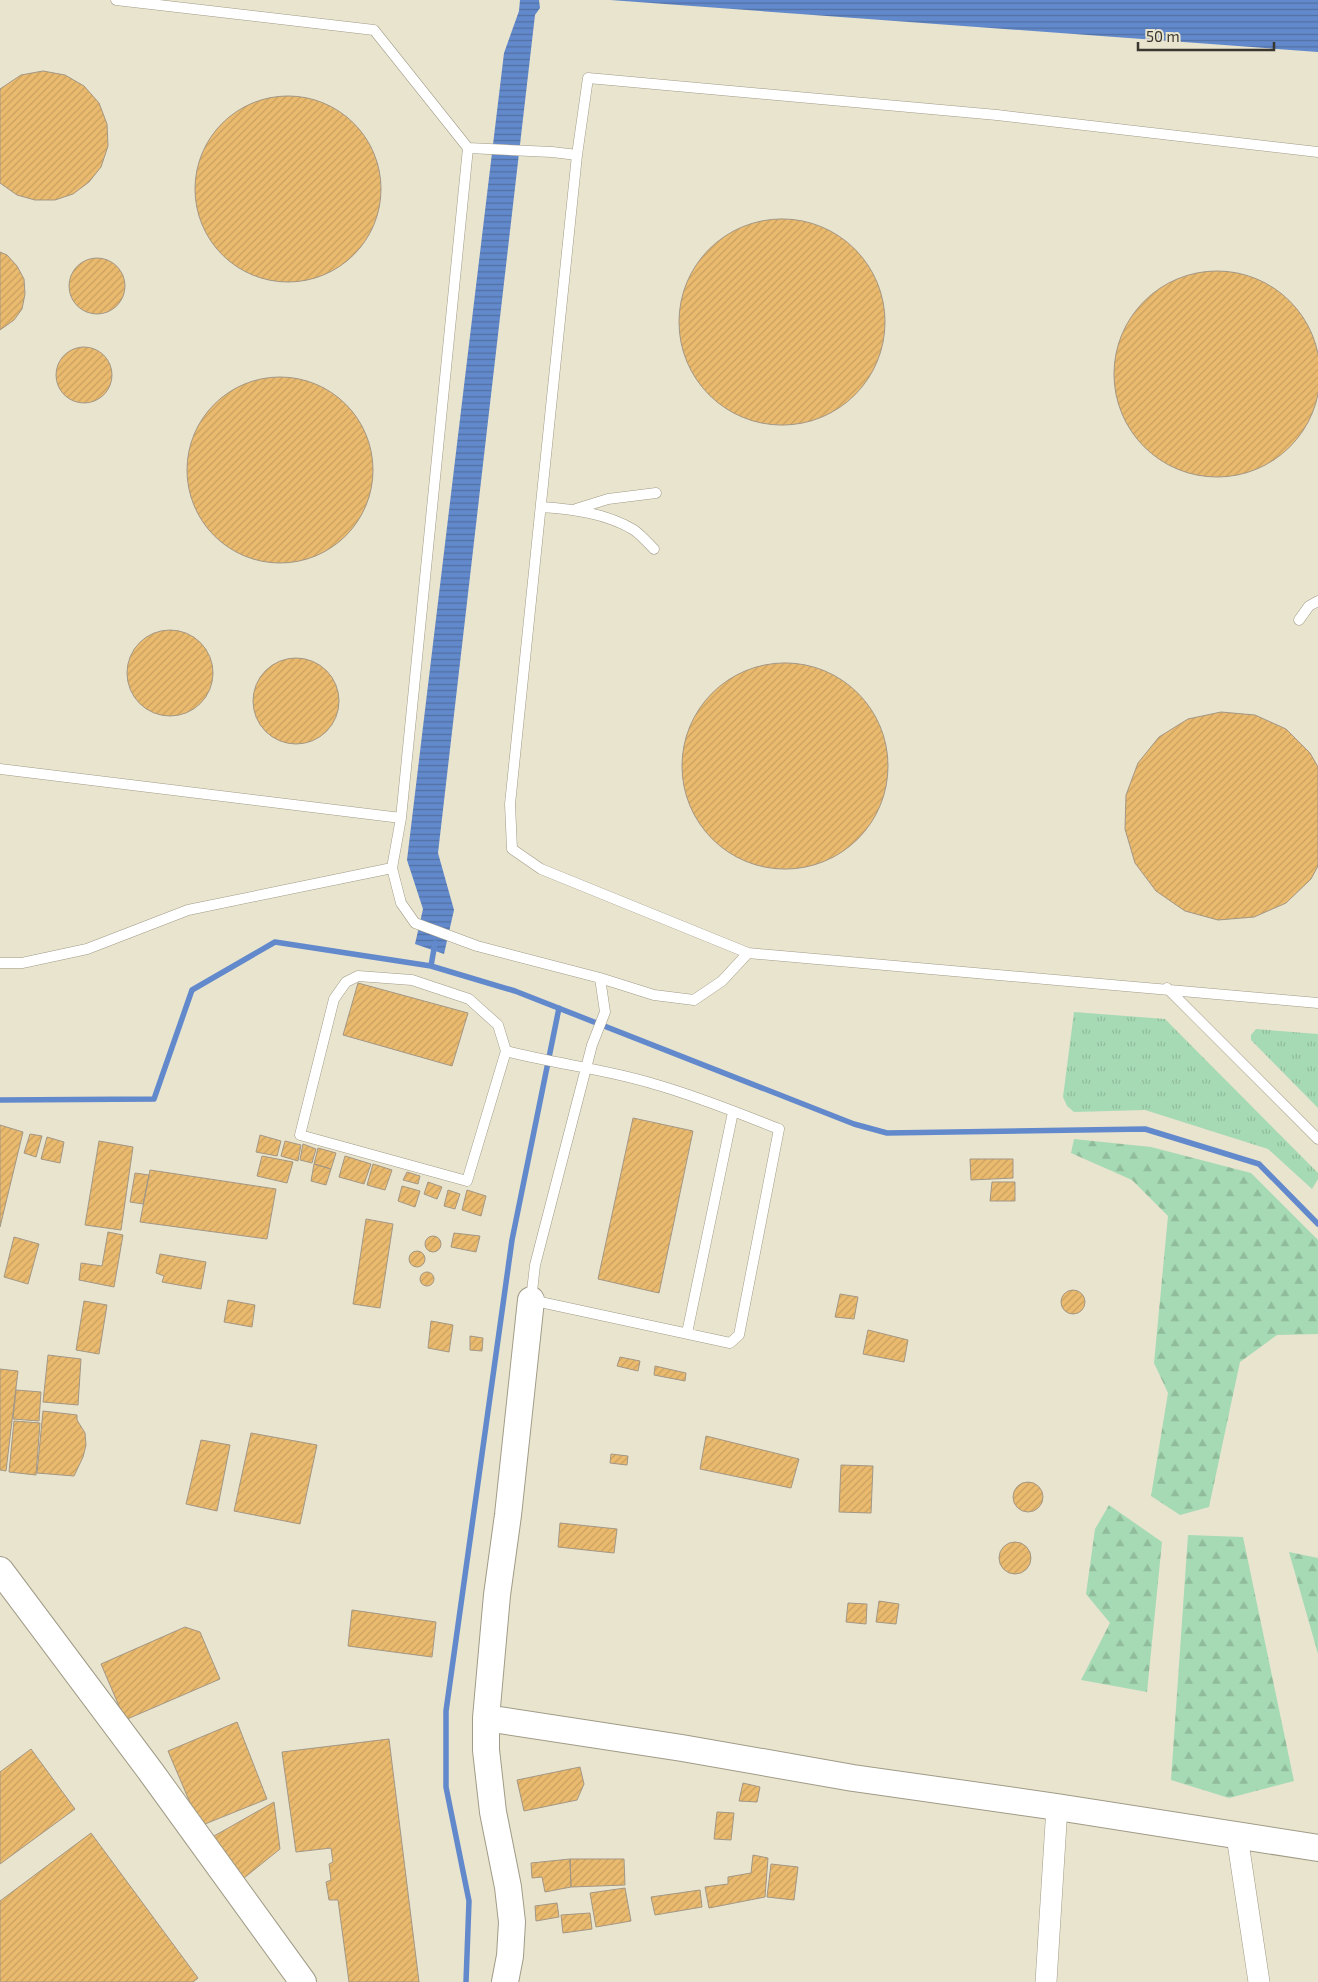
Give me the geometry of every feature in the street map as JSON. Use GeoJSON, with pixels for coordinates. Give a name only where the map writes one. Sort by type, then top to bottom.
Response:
{"type":"FeatureCollection","features":[{"type":"Feature","properties":{"kind":"street"},"geometry":{"type":"LineString","coordinates":[[505,1982],[510,1956],[512,1922],[508,1887],[493,1812],[486,1750],[486,1718],[497,1595],[508,1515],[531,1300]]}},
{"type":"Feature","properties":{"kind":"street"},"geometry":{"type":"LineString","coordinates":[[0,1570],[151,1772],[303,1982]]}},
{"type":"Feature","properties":{"kind":"street"},"geometry":{"type":"LineString","coordinates":[[486,1718],[682,1748],[853,1778],[1318,1848]]}},
{"type":"Feature","properties":{"kind":"street"},"geometry":{"type":"LineString","coordinates":[[1046,1982],[1050,1883],[1057,1808]]}},
{"type":"Feature","properties":{"kind":"street"},"geometry":{"type":"LineString","coordinates":[[1237,1836],[1259,1982]]}},
{"type":"Feature","properties":{"kind":"lane"},"geometry":{"type":"LineString","coordinates":[[116,0],[374,30],[468,148],[401,818],[392,868],[400,903],[415,923],[478,946],[600,978],[654,995],[694,1000],[722,981],[748,953]]}},
{"type":"Feature","properties":{"kind":"lane"},"geometry":{"type":"LineString","coordinates":[[1318,152],[943,110],[588,78],[577,156],[510,804],[512,849],[541,869],[748,953],[1167,988],[1318,1003]]}},
{"type":"Feature","properties":{"kind":"lane"},"geometry":{"type":"LineString","coordinates":[[468,148],[552,152],[577,156]]}},
{"type":"Feature","properties":{"kind":"lane"},"geometry":{"type":"LineString","coordinates":[[575,510],[608,499],[656,493]]}},
{"type":"Feature","properties":{"kind":"lane"},"geometry":{"type":"LineString","coordinates":[[540,507],[575,510],[615,520],[636,531],[654,549]]}},
{"type":"Feature","properties":{"kind":"lane"},"geometry":{"type":"LineString","coordinates":[[1298,620],[1309,606],[1318,601]]}},
{"type":"Feature","properties":{"kind":"lane"},"geometry":{"type":"LineString","coordinates":[[0,769],[401,818]]}},
{"type":"Feature","properties":{"kind":"lane"},"geometry":{"type":"LineString","coordinates":[[0,963],[22,963],[87,949],[188,910],[392,868]]}},
{"type":"Feature","properties":{"kind":"lane"},"geometry":{"type":"LineString","coordinates":[[358,976],[412,980],[469,999],[498,1025],[506,1051],[467,1181],[300,1135],[334,999],[346,982],[358,976]]}},
{"type":"Feature","properties":{"kind":"lane"},"geometry":{"type":"LineString","coordinates":[[506,1051],[540,1060],[586,1069],[654,1083],[780,1129],[739,1335],[730,1343],[531,1300],[535,1265],[586,1069],[592,1045],[605,1012],[600,978]]}},
{"type":"Feature","properties":{"kind":"lane"},"geometry":{"type":"LineString","coordinates":[[1167,988],[1318,1139]]}},
{"type":"Feature","properties":{"kind":"lane"},"geometry":{"type":"LineString","coordinates":[[687,1333],[733,1112]]}},
{"type":"Feature","properties":{"kind":"green space"},"geometry":{"type":"Polygon","coordinates":[[[1074,1012],[1165,1019],[1318,1173],[1318,1179],[1312,1189],[1268,1149],[1145,1110],[1074,1112],[1067,1106],[1063,1097],[1074,1012]]]}},
{"type":"Feature","properties":{"kind":"green space"},"geometry":{"type":"Polygon","coordinates":[[[1256,1029],[1318,1034],[1318,1108],[1251,1040],[1251,1035],[1256,1029]]]}},
{"type":"Feature","properties":{"kind":"green space"},"geometry":{"type":"Polygon","coordinates":[[[1074,1139],[1151,1147],[1251,1173],[1318,1240],[1318,1334],[1277,1335],[1240,1362],[1209,1507],[1180,1515],[1151,1496],[1168,1393],[1154,1363],[1168,1216],[1132,1180],[1071,1153],[1074,1139]]]}},
{"type":"Feature","properties":{"kind":"green space"},"geometry":{"type":"Polygon","coordinates":[[[1109,1505],[1162,1542],[1147,1692],[1081,1680],[1110,1623],[1086,1594],[1095,1529],[1109,1505]]]}},
{"type":"Feature","properties":{"kind":"green space"},"geometry":{"type":"Polygon","coordinates":[[[1188,1535],[1243,1537],[1294,1781],[1229,1798],[1171,1780],[1188,1535]]]}},
{"type":"Feature","properties":{"kind":"green space"},"geometry":{"type":"Polygon","coordinates":[[[1289,1552],[1318,1558],[1318,1654],[1289,1552]]]}},
{"type":"Feature","properties":{"kind":"water"},"geometry":{"type":"Polygon","coordinates":[[[520,0],[539,0],[540,8],[535,15],[438,853],[454,910],[444,954],[415,944],[423,909],[407,860],[504,53],[519,11],[520,0]]]}},
{"type":"Feature","properties":{"kind":"water"},"geometry":{"type":"Polygon","coordinates":[[[610,0],[1318,0],[1318,52],[610,0]]]}},
{"type":"Feature","properties":{"kind":"building"},"geometry":{"type":"Polygon","coordinates":[[[43,71],[65,75],[84,86],[99,103],[107,124],[108,146],[101,167],[89,182],[73,194],[55,200],[35,200],[17,195],[0,183],[0,89],[21,75],[43,71]]]}},
{"type":"Feature","properties":{"kind":"building"},"geometry":{"type":"Polygon","coordinates":[[[279,96],[297,96],[324,103],[340,111],[354,123],[366,137],[374,153],[381,180],[381,198],[374,225],[366,241],[354,255],[340,267],[324,275],[297,282],[279,282],[252,275],[236,267],[210,241],[199,216],[195,198],[195,180],[202,153],[210,137],[236,111],[261,100],[279,96]]]}},
{"type":"Feature","properties":{"kind":"building"},"geometry":{"type":"Polygon","coordinates":[[[772,219],[792,219],[812,223],[831,231],[848,242],[862,256],[873,273],[881,292],[885,322],[881,352],[873,371],[862,388],[848,402],[831,413],[812,421],[792,425],[772,425],[752,421],[733,413],[716,402],[702,388],[691,371],[683,352],[679,332],[679,312],[683,292],[691,273],[702,256],[716,242],[733,231],[752,223],[772,219]]]}},
{"type":"Feature","properties":{"kind":"building"},"geometry":{"type":"Polygon","coordinates":[[[0,252],[7,255],[17,266],[24,279],[25,294],[22,309],[14,320],[0,330],[0,252]]]}},
{"type":"Feature","properties":{"kind":"building"},"geometry":{"type":"Polygon","coordinates":[[[92,258],[102,258],[117,266],[123,275],[125,286],[123,297],[117,306],[102,314],[92,314],[81,309],[74,302],[69,291],[69,281],[74,270],[81,263],[92,258]]]}},
{"type":"Feature","properties":{"kind":"building"},"geometry":{"type":"Polygon","coordinates":[[[1207,271],[1227,271],[1247,275],[1266,283],[1290,301],[1308,325],[1316,344],[1320,374],[1316,404],[1308,423],[1290,447],[1266,465],[1247,473],[1227,477],[1207,477],[1187,473],[1168,465],[1152,454],[1137,439],[1126,423],[1118,404],[1114,384],[1114,364],[1118,344],[1126,325],[1137,309],[1152,294],[1168,283],[1187,275],[1207,271]]]}},
{"type":"Feature","properties":{"kind":"building"},"geometry":{"type":"Polygon","coordinates":[[[79,347],[89,347],[104,355],[110,364],[112,375],[110,386],[104,395],[89,403],[79,403],[68,398],[61,391],[56,380],[56,370],[61,359],[68,352],[79,347]]]}},
{"type":"Feature","properties":{"kind":"building"},"geometry":{"type":"Polygon","coordinates":[[[271,377],[289,377],[316,384],[346,404],[366,434],[373,461],[373,479],[366,506],[346,536],[316,556],[289,563],[271,563],[253,559],[236,552],[221,542],[208,529],[198,514],[191,497],[187,479],[187,461],[191,443],[198,426],[208,411],[221,398],[236,388],[253,381],[271,377]]]}},
{"type":"Feature","properties":{"kind":"building"},"geometry":{"type":"Polygon","coordinates":[[[170,630],[187,633],[201,642],[210,656],[213,673],[210,690],[201,704],[187,713],[170,716],[153,713],[139,704],[130,690],[127,673],[130,656],[139,642],[153,633],[170,630]]]}},
{"type":"Feature","properties":{"kind":"building"},"geometry":{"type":"Polygon","coordinates":[[[296,658],[313,661],[327,670],[336,684],[339,701],[336,718],[327,732],[313,741],[296,744],[279,741],[265,732],[256,718],[253,701],[256,684],[265,670],[279,661],[296,658]]]}},
{"type":"Feature","properties":{"kind":"building"},"geometry":{"type":"Polygon","coordinates":[[[775,663],[795,663],[815,667],[834,675],[851,686],[865,700],[876,717],[884,736],[888,766],[884,796],[876,815],[865,832],[851,846],[834,857],[815,865],[795,869],[775,869],[755,865],[736,857],[719,846],[705,832],[694,815],[686,796],[682,776],[682,756],[686,736],[694,717],[705,700],[719,686],[736,675],[755,667],[775,663]]]}},
{"type":"Feature","properties":{"kind":"building"},"geometry":{"type":"Polygon","coordinates":[[[1221,712],[1255,715],[1286,729],[1310,753],[1318,767],[1318,866],[1311,879],[1286,903],[1254,917],[1218,920],[1185,911],[1156,891],[1135,863],[1125,829],[1126,795],[1138,763],[1159,737],[1188,719],[1221,712]]]}},
{"type":"Feature","properties":{"kind":"building"},"geometry":{"type":"Polygon","coordinates":[[[358,983],[468,1013],[452,1066],[343,1035],[358,983]]]}},
{"type":"Feature","properties":{"kind":"building"},"geometry":{"type":"Polygon","coordinates":[[[633,1118],[693,1131],[659,1293],[598,1279],[633,1118]]]}},
{"type":"Feature","properties":{"kind":"building"},"geometry":{"type":"Polygon","coordinates":[[[0,1125],[23,1132],[0,1227],[0,1125]]]}},
{"type":"Feature","properties":{"kind":"building"},"geometry":{"type":"Polygon","coordinates":[[[30,1134],[42,1136],[36,1157],[24,1153],[30,1134]]]}},
{"type":"Feature","properties":{"kind":"building"},"geometry":{"type":"Polygon","coordinates":[[[260,1135],[281,1141],[277,1156],[256,1152],[260,1135]]]}},
{"type":"Feature","properties":{"kind":"building"},"geometry":{"type":"Polygon","coordinates":[[[47,1137],[64,1142],[60,1163],[41,1159],[47,1137]]]}},
{"type":"Feature","properties":{"kind":"building"},"geometry":{"type":"Polygon","coordinates":[[[99,1141],[133,1147],[121,1230],[85,1225],[99,1141]]]}},
{"type":"Feature","properties":{"kind":"building"},"geometry":{"type":"Polygon","coordinates":[[[285,1141],[301,1145],[298,1161],[281,1156],[285,1141]]]}},
{"type":"Feature","properties":{"kind":"building"},"geometry":{"type":"Polygon","coordinates":[[[303,1144],[316,1149],[312,1163],[300,1160],[303,1144]]]}},
{"type":"Feature","properties":{"kind":"building"},"geometry":{"type":"Polygon","coordinates":[[[318,1148],[336,1153],[331,1169],[314,1164],[318,1148]]]}},
{"type":"Feature","properties":{"kind":"building"},"geometry":{"type":"Polygon","coordinates":[[[262,1156],[293,1162],[287,1183],[257,1176],[262,1156]]]}},
{"type":"Feature","properties":{"kind":"building"},"geometry":{"type":"Polygon","coordinates":[[[345,1156],[371,1164],[364,1184],[339,1177],[345,1156]]]}},
{"type":"Feature","properties":{"kind":"building"},"geometry":{"type":"Polygon","coordinates":[[[970,1159],[1013,1159],[1013,1178],[971,1180],[970,1159]]]}},
{"type":"Feature","properties":{"kind":"building"},"geometry":{"type":"Polygon","coordinates":[[[314,1164],[331,1169],[326,1185],[311,1181],[314,1164]]]}},
{"type":"Feature","properties":{"kind":"building"},"geometry":{"type":"Polygon","coordinates":[[[373,1164],[392,1170],[385,1190],[367,1185],[373,1164]]]}},
{"type":"Feature","properties":{"kind":"building"},"geometry":{"type":"Polygon","coordinates":[[[150,1170],[276,1189],[267,1239],[140,1222],[150,1170]]]}},
{"type":"Feature","properties":{"kind":"building"},"geometry":{"type":"Polygon","coordinates":[[[407,1172],[420,1176],[418,1184],[403,1180],[407,1172]]]}},
{"type":"Feature","properties":{"kind":"building"},"geometry":{"type":"Polygon","coordinates":[[[135,1173],[149,1175],[143,1204],[130,1202],[135,1173]]]}},
{"type":"Feature","properties":{"kind":"building"},"geometry":{"type":"Polygon","coordinates":[[[428,1182],[442,1187],[437,1199],[424,1194],[428,1182]]]}},
{"type":"Feature","properties":{"kind":"building"},"geometry":{"type":"Polygon","coordinates":[[[992,1182],[1015,1182],[1015,1201],[990,1201],[992,1182]]]}},
{"type":"Feature","properties":{"kind":"building"},"geometry":{"type":"Polygon","coordinates":[[[402,1186],[420,1191],[415,1207],[398,1201],[402,1186]]]}},
{"type":"Feature","properties":{"kind":"building"},"geometry":{"type":"Polygon","coordinates":[[[448,1190],[460,1194],[455,1209],[444,1206],[448,1190]]]}},
{"type":"Feature","properties":{"kind":"building"},"geometry":{"type":"Polygon","coordinates":[[[467,1190],[486,1196],[481,1216],[462,1210],[467,1190]]]}},
{"type":"Feature","properties":{"kind":"building"},"geometry":{"type":"Polygon","coordinates":[[[366,1219],[393,1224],[380,1308],[353,1304],[366,1219]]]}},
{"type":"Feature","properties":{"kind":"building"},"geometry":{"type":"Polygon","coordinates":[[[108,1232],[123,1235],[114,1287],[79,1280],[81,1263],[102,1266],[108,1232]]]}},
{"type":"Feature","properties":{"kind":"building"},"geometry":{"type":"Polygon","coordinates":[[[454,1233],[480,1236],[476,1252],[451,1247],[454,1233]]]}},
{"type":"Feature","properties":{"kind":"building"},"geometry":{"type":"Polygon","coordinates":[[[433,1236],[439,1238],[441,1244],[439,1250],[433,1252],[427,1250],[425,1244],[427,1238],[433,1236]]]}},
{"type":"Feature","properties":{"kind":"building"},"geometry":{"type":"Polygon","coordinates":[[[14,1237],[39,1244],[28,1284],[4,1277],[14,1237]]]}},
{"type":"Feature","properties":{"kind":"building"},"geometry":{"type":"Polygon","coordinates":[[[417,1251],[425,1259],[417,1267],[409,1259],[417,1251]]]}},
{"type":"Feature","properties":{"kind":"building"},"geometry":{"type":"Polygon","coordinates":[[[160,1254],[206,1262],[201,1289],[162,1282],[164,1276],[156,1273],[160,1254]]]}},
{"type":"Feature","properties":{"kind":"building"},"geometry":{"type":"Polygon","coordinates":[[[427,1272],[432,1274],[434,1279],[432,1284],[427,1286],[422,1284],[420,1279],[422,1274],[427,1272]]]}},
{"type":"Feature","properties":{"kind":"building"},"geometry":{"type":"Polygon","coordinates":[[[1068,1290],[1078,1290],[1085,1297],[1085,1307],[1078,1314],[1068,1314],[1061,1307],[1061,1297],[1068,1290]]]}},
{"type":"Feature","properties":{"kind":"building"},"geometry":{"type":"Polygon","coordinates":[[[840,1294],[858,1297],[854,1319],[835,1317],[840,1294]]]}},
{"type":"Feature","properties":{"kind":"building"},"geometry":{"type":"Polygon","coordinates":[[[228,1300],[255,1305],[252,1327],[224,1322],[228,1300]]]}},
{"type":"Feature","properties":{"kind":"building"},"geometry":{"type":"Polygon","coordinates":[[[84,1301],[107,1305],[99,1354],[76,1350],[84,1301]]]}},
{"type":"Feature","properties":{"kind":"building"},"geometry":{"type":"Polygon","coordinates":[[[431,1321],[453,1325],[449,1352],[428,1348],[431,1321]]]}},
{"type":"Feature","properties":{"kind":"building"},"geometry":{"type":"Polygon","coordinates":[[[868,1330],[908,1340],[904,1362],[863,1354],[868,1330]]]}},
{"type":"Feature","properties":{"kind":"building"},"geometry":{"type":"Polygon","coordinates":[[[470,1336],[483,1338],[482,1351],[470,1350],[470,1336]]]}},
{"type":"Feature","properties":{"kind":"building"},"geometry":{"type":"Polygon","coordinates":[[[48,1355],[81,1359],[78,1405],[43,1402],[48,1355]]]}},
{"type":"Feature","properties":{"kind":"building"},"geometry":{"type":"Polygon","coordinates":[[[620,1357],[640,1361],[638,1371],[617,1366],[620,1357]]]}},
{"type":"Feature","properties":{"kind":"building"},"geometry":{"type":"Polygon","coordinates":[[[655,1366],[686,1373],[685,1381],[654,1375],[655,1366]]]}},
{"type":"Feature","properties":{"kind":"building"},"geometry":{"type":"Polygon","coordinates":[[[0,1369],[18,1371],[6,1471],[0,1470],[0,1369]]]}},
{"type":"Feature","properties":{"kind":"building"},"geometry":{"type":"Polygon","coordinates":[[[16,1390],[41,1392],[39,1421],[13,1419],[16,1390]]]}},
{"type":"Feature","properties":{"kind":"building"},"geometry":{"type":"Polygon","coordinates":[[[43,1411],[77,1415],[77,1420],[85,1433],[86,1445],[83,1457],[74,1476],[37,1473],[43,1411]]]}},
{"type":"Feature","properties":{"kind":"building"},"geometry":{"type":"Polygon","coordinates":[[[14,1421],[40,1423],[36,1475],[9,1472],[14,1421]]]}},
{"type":"Feature","properties":{"kind":"building"},"geometry":{"type":"Polygon","coordinates":[[[251,1433],[317,1445],[300,1524],[234,1511],[251,1433]]]}},
{"type":"Feature","properties":{"kind":"building"},"geometry":{"type":"Polygon","coordinates":[[[706,1436],[799,1459],[791,1488],[700,1469],[706,1436]]]}},
{"type":"Feature","properties":{"kind":"building"},"geometry":{"type":"Polygon","coordinates":[[[201,1440],[230,1445],[217,1511],[186,1504],[201,1440]]]}},
{"type":"Feature","properties":{"kind":"building"},"geometry":{"type":"Polygon","coordinates":[[[611,1454],[628,1456],[627,1465],[610,1463],[611,1454]]]}},
{"type":"Feature","properties":{"kind":"building"},"geometry":{"type":"Polygon","coordinates":[[[841,1465],[873,1466],[871,1513],[839,1512],[841,1465]]]}},
{"type":"Feature","properties":{"kind":"building"},"geometry":{"type":"Polygon","coordinates":[[[1028,1482],[1039,1486],[1043,1497],[1039,1508],[1028,1512],[1017,1508],[1013,1497],[1017,1486],[1028,1482]]]}},
{"type":"Feature","properties":{"kind":"building"},"geometry":{"type":"Polygon","coordinates":[[[560,1523],[617,1529],[614,1553],[558,1547],[560,1523]]]}},
{"type":"Feature","properties":{"kind":"building"},"geometry":{"type":"Polygon","coordinates":[[[1015,1542],[1026,1547],[1031,1558],[1026,1569],[1015,1574],[1004,1569],[999,1558],[1004,1547],[1015,1542]]]}},
{"type":"Feature","properties":{"kind":"building"},"geometry":{"type":"Polygon","coordinates":[[[879,1601],[899,1604],[896,1624],[876,1622],[879,1601]]]}},
{"type":"Feature","properties":{"kind":"building"},"geometry":{"type":"Polygon","coordinates":[[[848,1603],[867,1604],[866,1624],[846,1622],[848,1603]]]}},
{"type":"Feature","properties":{"kind":"building"},"geometry":{"type":"Polygon","coordinates":[[[352,1610],[436,1622],[432,1657],[348,1646],[352,1610]]]}},
{"type":"Feature","properties":{"kind":"building"},"geometry":{"type":"Polygon","coordinates":[[[185,1627],[200,1632],[220,1679],[125,1720],[101,1664],[185,1627]]]}},
{"type":"Feature","properties":{"kind":"building"},"geometry":{"type":"Polygon","coordinates":[[[237,1722],[267,1799],[200,1826],[168,1751],[237,1722]]]}},
{"type":"Feature","properties":{"kind":"building"},"geometry":{"type":"Polygon","coordinates":[[[389,1739],[419,1982],[349,1982],[338,1900],[329,1900],[326,1882],[331,1880],[329,1864],[333,1862],[331,1848],[296,1852],[282,1752],[389,1739]]]}},
{"type":"Feature","properties":{"kind":"building"},"geometry":{"type":"Polygon","coordinates":[[[31,1749],[75,1809],[0,1864],[0,1772],[31,1749]]]}},
{"type":"Feature","properties":{"kind":"building"},"geometry":{"type":"Polygon","coordinates":[[[580,1767],[584,1784],[577,1800],[524,1811],[517,1780],[580,1767]]]}},
{"type":"Feature","properties":{"kind":"building"},"geometry":{"type":"Polygon","coordinates":[[[743,1783],[760,1787],[757,1802],[739,1801],[743,1783]]]}},
{"type":"Feature","properties":{"kind":"building"},"geometry":{"type":"Polygon","coordinates":[[[274,1802],[280,1849],[239,1882],[207,1840],[274,1802]]]}},
{"type":"Feature","properties":{"kind":"building"},"geometry":{"type":"Polygon","coordinates":[[[717,1812],[734,1813],[731,1840],[714,1839],[717,1812]]]}},
{"type":"Feature","properties":{"kind":"building"},"geometry":{"type":"Polygon","coordinates":[[[91,1833],[198,1978],[193,1982],[0,1982],[0,1901],[91,1833]]]}},
{"type":"Feature","properties":{"kind":"building"},"geometry":{"type":"Polygon","coordinates":[[[753,1855],[768,1858],[765,1897],[709,1908],[705,1887],[728,1884],[728,1877],[751,1873],[753,1855]]]}},
{"type":"Feature","properties":{"kind":"building"},"geometry":{"type":"Polygon","coordinates":[[[570,1859],[624,1859],[625,1885],[571,1887],[570,1859]]]}},
{"type":"Feature","properties":{"kind":"building"},"geometry":{"type":"Polygon","coordinates":[[[570,1859],[571,1887],[545,1892],[542,1877],[532,1878],[531,1863],[570,1859]]]}},
{"type":"Feature","properties":{"kind":"building"},"geometry":{"type":"Polygon","coordinates":[[[771,1864],[798,1867],[794,1900],[767,1897],[771,1864]]]}},
{"type":"Feature","properties":{"kind":"building"},"geometry":{"type":"Polygon","coordinates":[[[625,1888],[631,1921],[596,1927],[590,1893],[625,1888]]]}},
{"type":"Feature","properties":{"kind":"building"},"geometry":{"type":"Polygon","coordinates":[[[700,1890],[702,1907],[655,1915],[651,1897],[700,1890]]]}},
{"type":"Feature","properties":{"kind":"building"},"geometry":{"type":"Polygon","coordinates":[[[557,1903],[559,1917],[536,1921],[535,1906],[557,1903]]]}},
{"type":"Feature","properties":{"kind":"building"},"geometry":{"type":"Polygon","coordinates":[[[590,1913],[592,1929],[563,1933],[561,1915],[590,1913]]]}},
{"type":"Feature","properties":{"kind":"waterway"},"geometry":{"type":"LineString","coordinates":[[0,1100],[154,1099],[192,990],[275,942],[431,966],[515,991],[854,1124],[887,1133],[1145,1129],[1259,1164],[1318,1224]]}},
{"type":"Feature","properties":{"kind":"waterway"},"geometry":{"type":"LineString","coordinates":[[431,966],[435,943]]}},
{"type":"Feature","properties":{"kind":"waterway"},"geometry":{"type":"LineString","coordinates":[[466,1982],[469,1901],[446,1787],[446,1711],[512,1240],[559,1008]]}}]}
